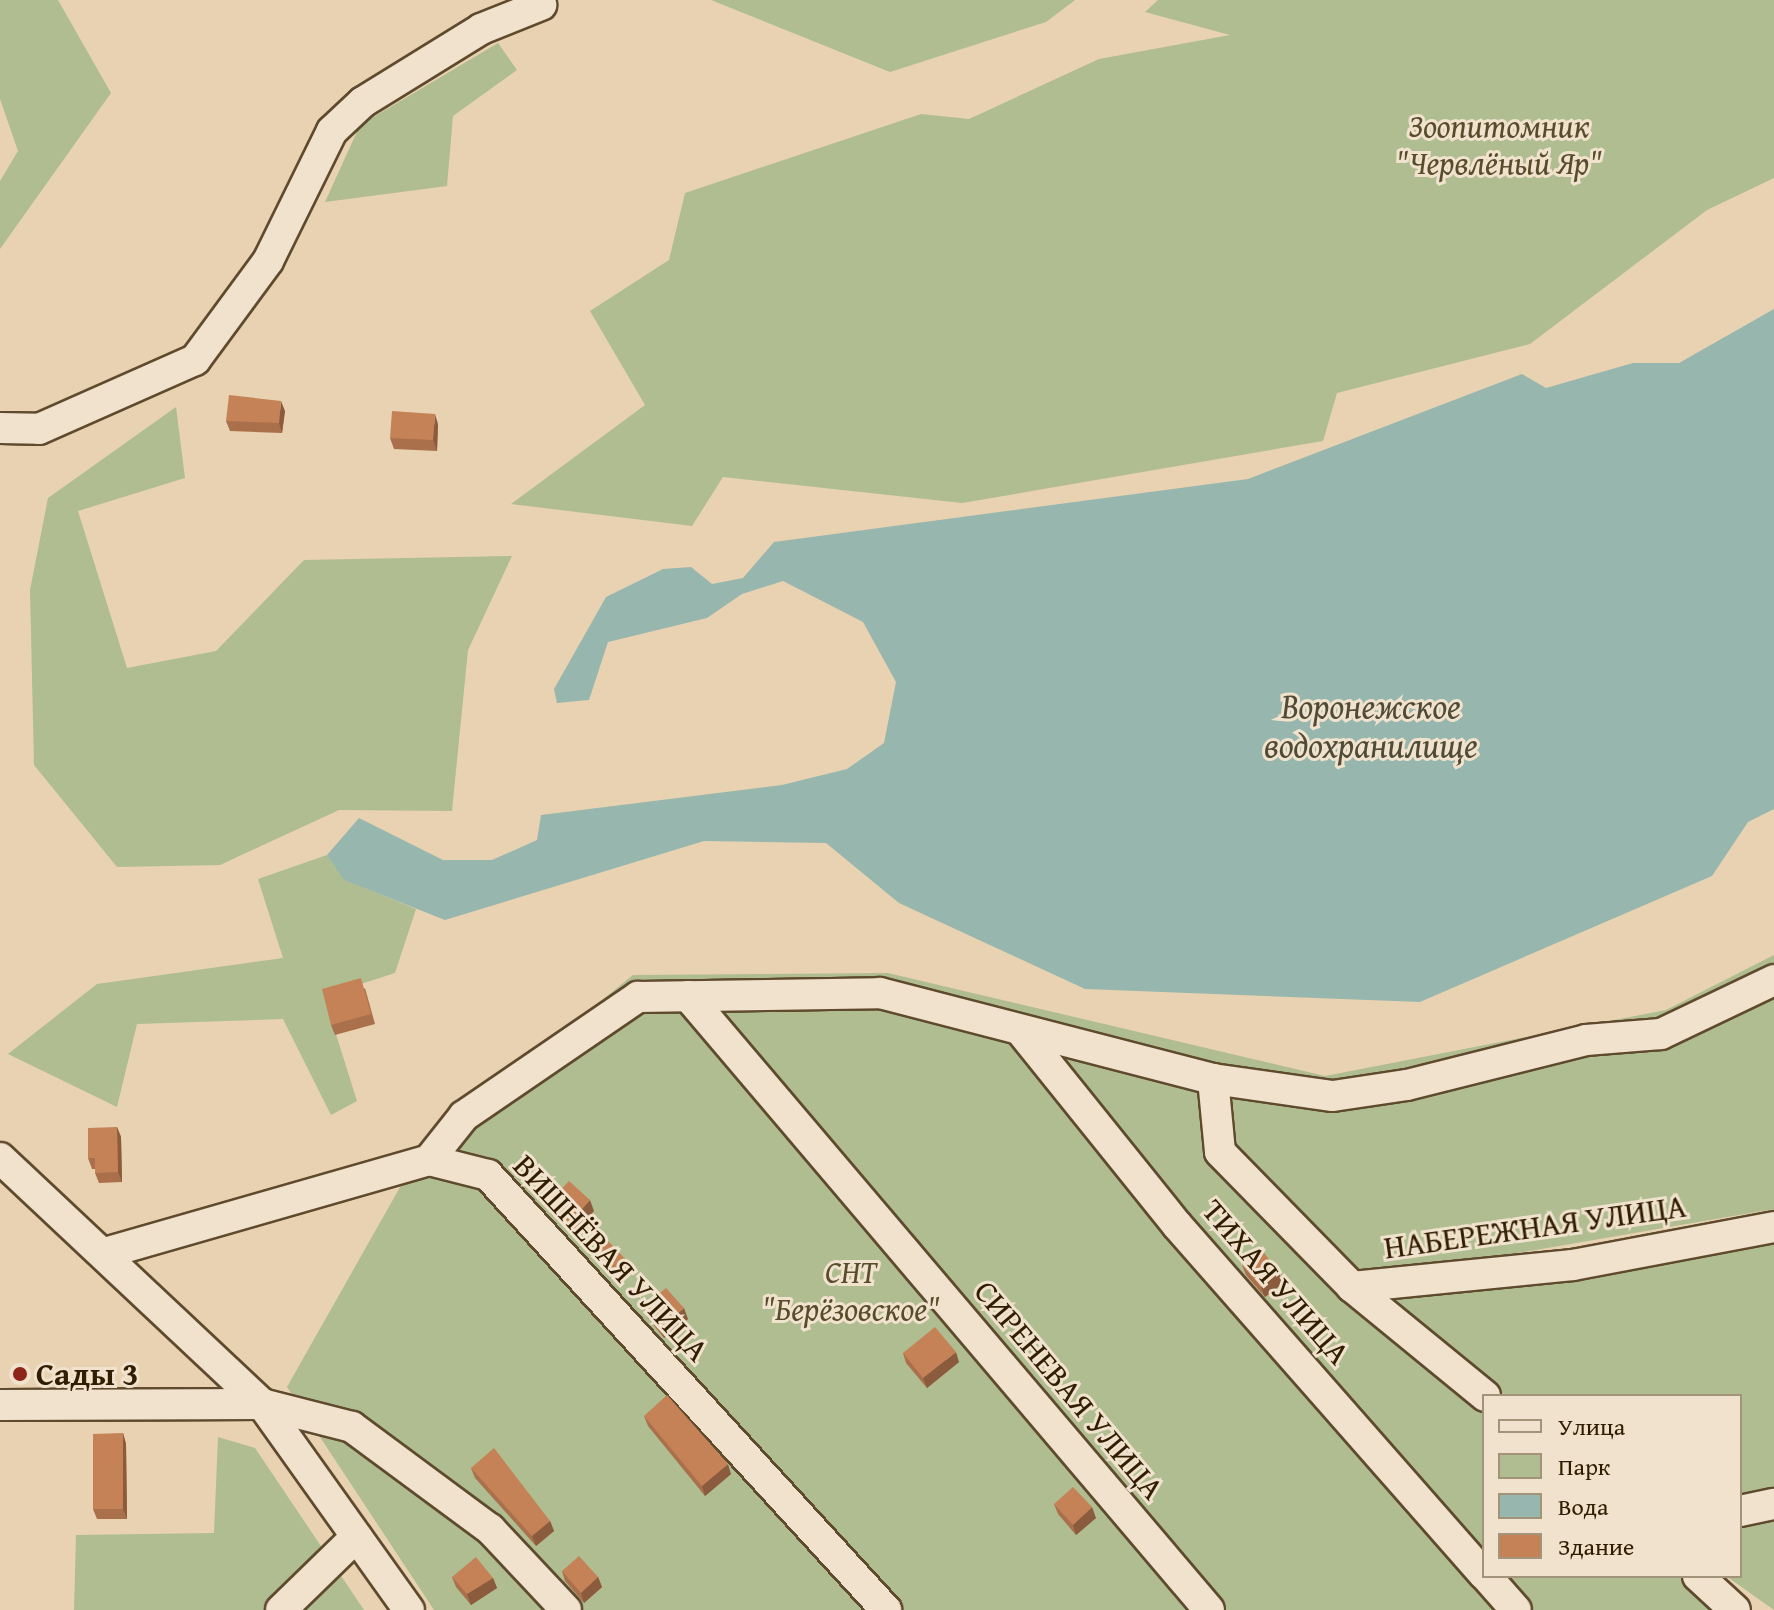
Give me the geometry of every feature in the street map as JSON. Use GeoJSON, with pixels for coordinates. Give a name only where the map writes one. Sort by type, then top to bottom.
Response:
{"type":"FeatureCollection","features":[{"type":"Feature","properties":{"kind":"street"},"geometry":{"type":"LineString","coordinates":[[0,428],[39,429],[195,360],[268,261],[332,131],[363,102],[481,29],[541,5]]}},
{"type":"Feature","properties":{"kind":"street"},"geometry":{"type":"LineString","coordinates":[[105,1253],[429,1160],[464,1116],[638,997],[880,993],[1213,1079],[1333,1096],[1407,1085],[1586,1040],[1661,1034],[1774,980]]}},
{"type":"Feature","properties":{"kind":"street","name":"СИРЕНЕВАЯ УЛИЦА"},"geometry":{"type":"LineString","coordinates":[[688,996],[1209,1610]]}},
{"type":"Feature","properties":{"kind":"street","name":"ТИХАЯ УЛИЦА"},"geometry":{"type":"LineString","coordinates":[[1021,1031],[1177,1225],[1482,1572]]}},
{"type":"Feature","properties":{"kind":"street"},"geometry":{"type":"LineString","coordinates":[[1213,1079],[1220,1152],[1352,1287],[1483,1394]]}},
{"type":"Feature","properties":{"kind":"street"},"geometry":{"type":"LineString","coordinates":[[0,1158],[105,1253],[262,1404],[409,1610]]}},
{"type":"Feature","properties":{"kind":"street","name":"ВИШНЁВАЯ УЛИЦА"},"geometry":{"type":"LineString","coordinates":[[429,1160],[488,1175],[886,1610]]}},
{"type":"Feature","properties":{"kind":"street","name":"НАБЕРЕЖНАЯ УЛИЦА"},"geometry":{"type":"LineString","coordinates":[[1352,1287],[1573,1265],[1774,1227]]}},
{"type":"Feature","properties":{"kind":"street"},"geometry":{"type":"LineString","coordinates":[[0,1405],[262,1404],[352,1427],[490,1529],[566,1610]]}},
{"type":"Feature","properties":{"kind":"street"},"geometry":{"type":"LineString","coordinates":[[1742,1511],[1774,1504]]}},
{"type":"Feature","properties":{"kind":"street"},"geometry":{"type":"LineString","coordinates":[[281,1610],[356,1537]]}},
{"type":"Feature","properties":{"kind":"street","name":"ТИХАЯ УЛИЦА"},"geometry":{"type":"LineString","coordinates":[[1488,1578],[1516,1610]]}},
{"type":"Feature","properties":{"kind":"street"},"geometry":{"type":"LineString","coordinates":[[1700,1578],[1735,1610]]}},
{"type":"Feature","properties":{"kind":"green space"},"geometry":{"type":"Polygon","coordinates":[[[0,0],[58,0],[111,93],[0,249],[0,181],[18,151],[0,99],[0,0]]]}},
{"type":"Feature","properties":{"kind":"green space"},"geometry":{"type":"Polygon","coordinates":[[[711,0],[1075,0],[1046,22],[890,72],[711,0]]]}},
{"type":"Feature","properties":{"kind":"green space","name":"Зоопитомник \"Червлёный Яр\""},"geometry":{"type":"Polygon","coordinates":[[[1158,0],[1774,0],[1774,178],[1707,210],[1530,344],[1337,393],[1323,441],[962,503],[723,477],[692,526],[511,504],[645,405],[590,311],[669,260],[685,193],[921,114],[969,119],[1099,59],[1230,35],[1145,12],[1158,0]]]}},
{"type":"Feature","properties":{"kind":"green space"},"geometry":{"type":"Polygon","coordinates":[[[498,43],[517,70],[453,116],[447,186],[325,202],[360,125],[498,43]]]}},
{"type":"Feature","properties":{"kind":"green space"},"geometry":{"type":"Polygon","coordinates":[[[176,407],[185,478],[78,511],[127,668],[216,651],[304,560],[512,556],[468,650],[452,811],[339,810],[220,865],[117,867],[34,765],[30,590],[48,498],[176,407]]]}},
{"type":"Feature","properties":{"kind":"green space"},"geometry":{"type":"Polygon","coordinates":[[[327,855],[345,880],[416,909],[395,973],[324,996],[357,1101],[331,1115],[283,1019],[137,1024],[117,1107],[8,1054],[97,984],[283,958],[258,879],[327,855]]]}},
{"type":"Feature","properties":{"kind":"green space","name":"СНТ \"Берёзовское\""},"geometry":{"type":"Polygon","coordinates":[[[1774,955],[1774,1209],[1337,1284],[1482,1398],[1482,1578],[1710,1578],[1751,1610],[434,1610],[287,1387],[425,1143],[633,975],[888,973],[1325,1076],[1666,1010],[1774,955]]]}},
{"type":"Feature","properties":{"kind":"green space"},"geometry":{"type":"Polygon","coordinates":[[[1774,1223],[1774,1610],[1729,1578],[1742,1578],[1742,1394],[1500,1394],[1376,1295],[1774,1223]]]}},
{"type":"Feature","properties":{"kind":"green space"},"geometry":{"type":"Polygon","coordinates":[[[218,1437],[255,1448],[364,1610],[74,1610],[76,1535],[214,1533],[218,1437]]]}},
{"type":"Feature","properties":{"kind":"water","name":"Воронежское водохранилище"},"geometry":{"type":"Polygon","coordinates":[[[1774,309],[1774,809],[1748,822],[1712,876],[1420,1002],[1085,989],[899,903],[826,843],[704,841],[445,920],[344,880],[327,855],[359,818],[443,860],[492,860],[537,840],[541,815],[782,785],[847,769],[884,743],[896,682],[863,622],[783,581],[742,594],[707,618],[608,642],[589,700],[557,703],[554,689],[606,597],[663,569],[691,567],[712,584],[743,578],[774,542],[1248,479],[1522,374],[1546,388],[1633,363],[1679,363],[1774,309]]]}},
{"type":"Feature","properties":{"kind":"building"},"geometry":{"type":"Polygon","coordinates":[[[229,395],[281,401],[279,423],[226,421],[229,395]]]}},
{"type":"Feature","properties":{"kind":"building"},"geometry":{"type":"Polygon","coordinates":[[[392,411],[435,414],[433,440],[390,438],[392,411]]]}},
{"type":"Feature","properties":{"kind":"building"},"geometry":{"type":"Polygon","coordinates":[[[361,978],[371,1014],[331,1025],[322,989],[361,978]]]}},
{"type":"Feature","properties":{"kind":"building"},"geometry":{"type":"Polygon","coordinates":[[[117,1127],[118,1172],[95,1173],[95,1158],[88,1158],[88,1128],[117,1127]]]}},
{"type":"Feature","properties":{"kind":"building"},"geometry":{"type":"Polygon","coordinates":[[[569,1181],[590,1200],[568,1224],[547,1204],[569,1181]]]}},
{"type":"Feature","properties":{"kind":"building"},"geometry":{"type":"Polygon","coordinates":[[[608,1241],[631,1265],[617,1278],[594,1254],[608,1241]]]}},
{"type":"Feature","properties":{"kind":"building"},"geometry":{"type":"Polygon","coordinates":[[[1262,1250],[1279,1273],[1261,1287],[1242,1265],[1262,1250]]]}},
{"type":"Feature","properties":{"kind":"building"},"geometry":{"type":"Polygon","coordinates":[[[666,1288],[684,1308],[661,1328],[643,1307],[666,1288]]]}},
{"type":"Feature","properties":{"kind":"building"},"geometry":{"type":"Polygon","coordinates":[[[935,1327],[956,1352],[923,1378],[903,1353],[935,1327]]]}},
{"type":"Feature","properties":{"kind":"building"},"geometry":{"type":"Polygon","coordinates":[[[667,1395],[728,1464],[702,1486],[644,1416],[667,1395]]]}},
{"type":"Feature","properties":{"kind":"building"},"geometry":{"type":"Polygon","coordinates":[[[123,1433],[123,1509],[93,1509],[93,1434],[123,1433]]]}},
{"type":"Feature","properties":{"kind":"building"},"geometry":{"type":"Polygon","coordinates":[[[494,1448],[550,1521],[532,1536],[471,1468],[494,1448]]]}},
{"type":"Feature","properties":{"kind":"building"},"geometry":{"type":"Polygon","coordinates":[[[1073,1487],[1092,1507],[1073,1525],[1054,1504],[1073,1487]]]}},
{"type":"Feature","properties":{"kind":"building"},"geometry":{"type":"Polygon","coordinates":[[[579,1556],[598,1577],[581,1593],[562,1571],[579,1556]]]}},
{"type":"Feature","properties":{"kind":"building"},"geometry":{"type":"Polygon","coordinates":[[[476,1557],[493,1578],[467,1594],[452,1577],[476,1557]]]}},
{"type":"Feature","properties":{"kind":"place","name":"Сады 3"},"geometry":{"type":"Point","coordinates":[20,1374]}}]}
